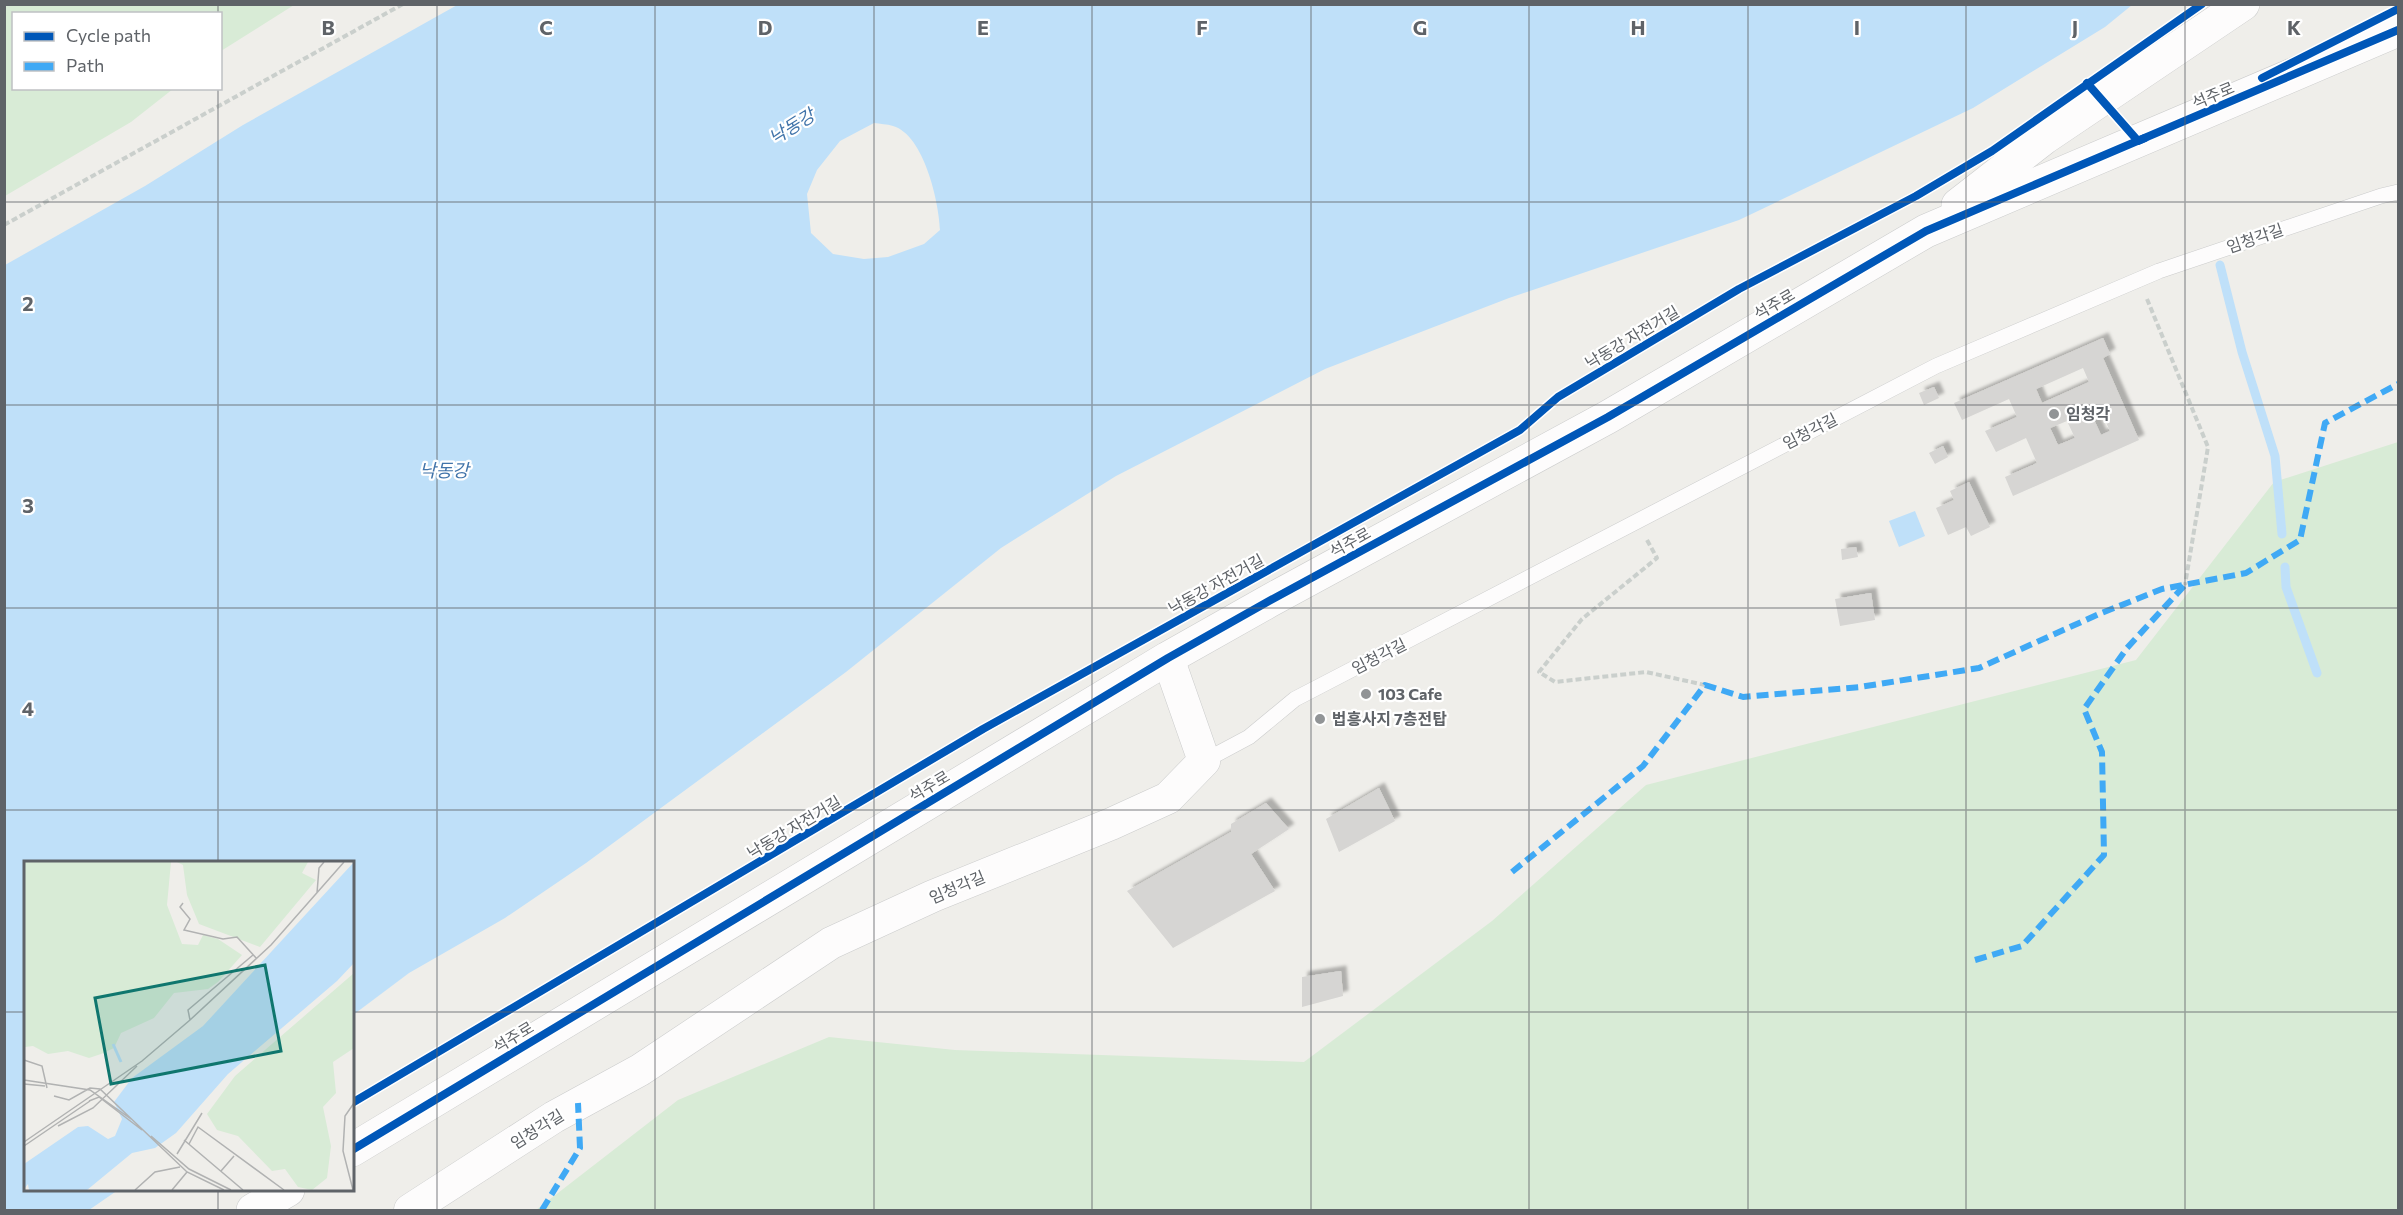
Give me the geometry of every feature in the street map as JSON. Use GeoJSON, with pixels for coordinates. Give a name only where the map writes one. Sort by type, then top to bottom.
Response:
{"type":"FeatureCollection","features":[{"type":"Feature","properties":{"kind":"street"},"geometry":{"type":"LineString","coordinates":[[1926,231],[2044,138],[2243,4]]}},
{"type":"Feature","properties":{"kind":"street","name":"석주로"},"geometry":{"type":"LineString","coordinates":[[354,1149],[1168,658],[1608,417],[1926,231],[2398,30]]}},
{"type":"Feature","properties":{"kind":"street"},"geometry":{"type":"LineString","coordinates":[[1168,658],[1204,761]]}},
{"type":"Feature","properties":{"kind":"street","name":"임청각길"},"geometry":{"type":"LineString","coordinates":[[410,1210],[554,1117],[640,1070],[831,943],[933,896],[1111,824],[1168,798],[1204,761]]}},
{"type":"Feature","properties":{"kind":"street"},"geometry":{"type":"LineString","coordinates":[[253,1210],[286,1191]]}},
{"type":"Feature","properties":{"kind":"lane","name":"임청각길"},"geometry":{"type":"LineString","coordinates":[[1204,761],[1249,737],[1295,699],[1936,366],[2139,279],[2398,192]]}},
{"type":"Feature","properties":{"kind":"path"},"geometry":{"type":"LineString","coordinates":[[4,225],[403,4]]}},
{"type":"Feature","properties":{"kind":"path"},"geometry":{"type":"LineString","coordinates":[[2139,279],[2208,447],[2185,585]]}},
{"type":"Feature","properties":{"kind":"path"},"geometry":{"type":"LineString","coordinates":[[1636,522],[1657,558],[1582,619],[1539,672],[1555,682],[1646,672],[1705,685]]}},
{"type":"Feature","properties":{"kind":"green space"},"geometry":{"type":"Polygon","coordinates":[[[5,4],[294,4],[222,50],[222,12],[12,12],[12,90],[172,90],[131,122],[5,196],[5,4]]]}},
{"type":"Feature","properties":{"kind":"green space"},"geometry":{"type":"Polygon","coordinates":[[[2398,442],[2398,1210],[536,1210],[678,1100],[829,1037],[955,1050],[1304,1062],[1492,921],[1646,785],[2136,660],[2274,482],[2398,442]]]}},
{"type":"Feature","properties":{"kind":"water","name":"낙동강"},"geometry":{"type":"Polygon","coordinates":[[[459,4],[2132,4],[2105,27],[1973,108],[1739,220],[1509,298],[1325,369],[1116,476],[1001,548],[846,672],[586,863],[505,918],[409,973],[354,1014],[354,861],[24,861],[24,1191],[117,1191],[89,1210],[5,1210],[5,265],[145,186],[243,125],[459,4]],[[874,123],[840,141],[817,170],[807,194],[811,233],[833,254],[864,259],[888,257],[924,244],[940,230],[933,187],[921,155],[904,132],[893,126],[874,123]]]}},
{"type":"Feature","properties":{"kind":"water"},"geometry":{"type":"Polygon","coordinates":[[[1915,511],[1925,536],[1899,547],[1889,521],[1915,511]]]}},
{"type":"Feature","properties":{"kind":"building","name":"임청각"},"geometry":{"type":"Polygon","coordinates":[[[2103,338],[2110,354],[2103,358],[2139,440],[2013,496],[2005,477],[2037,463],[2026,438],[1996,452],[1985,431],[2017,417],[2009,399],[1962,420],[1954,403],[2103,338]],[[2083,368],[2036,389],[2042,403],[2089,382],[2083,368]],[[2099,407],[2090,411],[2101,435],[2110,431],[2099,407]],[[2067,421],[2050,428],[2058,445],[2075,438],[2067,421]]]}},
{"type":"Feature","properties":{"kind":"building"},"geometry":{"type":"Polygon","coordinates":[[[1934,387],[1939,398],[1924,405],[1919,393],[1934,387]]]}},
{"type":"Feature","properties":{"kind":"building"},"geometry":{"type":"Polygon","coordinates":[[[1943,446],[1948,457],[1935,464],[1929,453],[1943,446]]]}},
{"type":"Feature","properties":{"kind":"building"},"geometry":{"type":"Polygon","coordinates":[[[1969,482],[1990,527],[1971,536],[1966,527],[1948,535],[1936,508],[1954,500],[1950,491],[1969,482]]]}},
{"type":"Feature","properties":{"kind":"building"},"geometry":{"type":"Polygon","coordinates":[[[1856,547],[1858,557],[1842,560],[1841,549],[1856,547]]]}},
{"type":"Feature","properties":{"kind":"building"},"geometry":{"type":"Polygon","coordinates":[[[1871,593],[1875,620],[1840,626],[1835,599],[1871,593]]]}},
{"type":"Feature","properties":{"kind":"building"},"geometry":{"type":"Polygon","coordinates":[[[1379,788],[1395,821],[1339,852],[1326,819],[1379,788]]]}},
{"type":"Feature","properties":{"kind":"building"},"geometry":{"type":"Polygon","coordinates":[[[1266,803],[1289,829],[1251,854],[1275,891],[1173,948],[1127,891],[1231,832],[1231,824],[1266,803]]]}},
{"type":"Feature","properties":{"kind":"building"},"geometry":{"type":"Polygon","coordinates":[[[1341,971],[1343,996],[1302,1007],[1302,977],[1341,971]]]}},
{"type":"Feature","properties":{"kind":"waterway"},"geometry":{"type":"LineString","coordinates":[[2220,265],[2242,352],[2275,456],[2282,534]]}},
{"type":"Feature","properties":{"kind":"waterway"},"geometry":{"type":"LineString","coordinates":[[2285,567],[2286,587],[2317,673]]}},
{"type":"Feature","properties":{"kind":"marked path"},"geometry":{"type":"LineString","coordinates":[[1512,872],[1643,766],[1705,685],[1743,697],[1860,687],[1979,668],[2099,614],[2162,589],[2246,573],[2300,540],[2325,423],[2398,384]]}},
{"type":"Feature","properties":{"kind":"marked path"},"geometry":{"type":"LineString","coordinates":[[1975,960],[2022,946],[2104,855],[2102,752],[2084,709],[2127,648],[2185,585]]}},
{"type":"Feature","properties":{"kind":"marked path"},"geometry":{"type":"LineString","coordinates":[[542,1210],[580,1148],[578,1103]]}},
{"type":"Feature","properties":{"kind":"cycle path","name":"낙동강 자전거길"},"geometry":{"type":"LineString","coordinates":[[354,1102],[983,729],[1520,430],[1558,397],[1739,289],[1916,196],[1992,151],[2202,4]]}},
{"type":"Feature","properties":{"kind":"cycle path"},"geometry":{"type":"LineString","coordinates":[[2262,78],[2398,9]]}},
{"type":"Feature","properties":{"kind":"cycle path"},"geometry":{"type":"LineString","coordinates":[[354,1149],[1168,658],[1608,417],[1926,231],[2398,30]]}},
{"type":"Feature","properties":{"kind":"cycle path"},"geometry":{"type":"LineString","coordinates":[[2087,83],[2138,141],[2145,138]]}},
{"type":"Feature","properties":{"kind":"place","name":"임청각"},"geometry":{"type":"Point","coordinates":[2054,414]}},
{"type":"Feature","properties":{"kind":"place","name":"103 Cafe"},"geometry":{"type":"Point","coordinates":[1366,694]}},
{"type":"Feature","properties":{"kind":"place","name":"법흥사지 7층전탑"},"geometry":{"type":"Point","coordinates":[1320,719]}}]}
